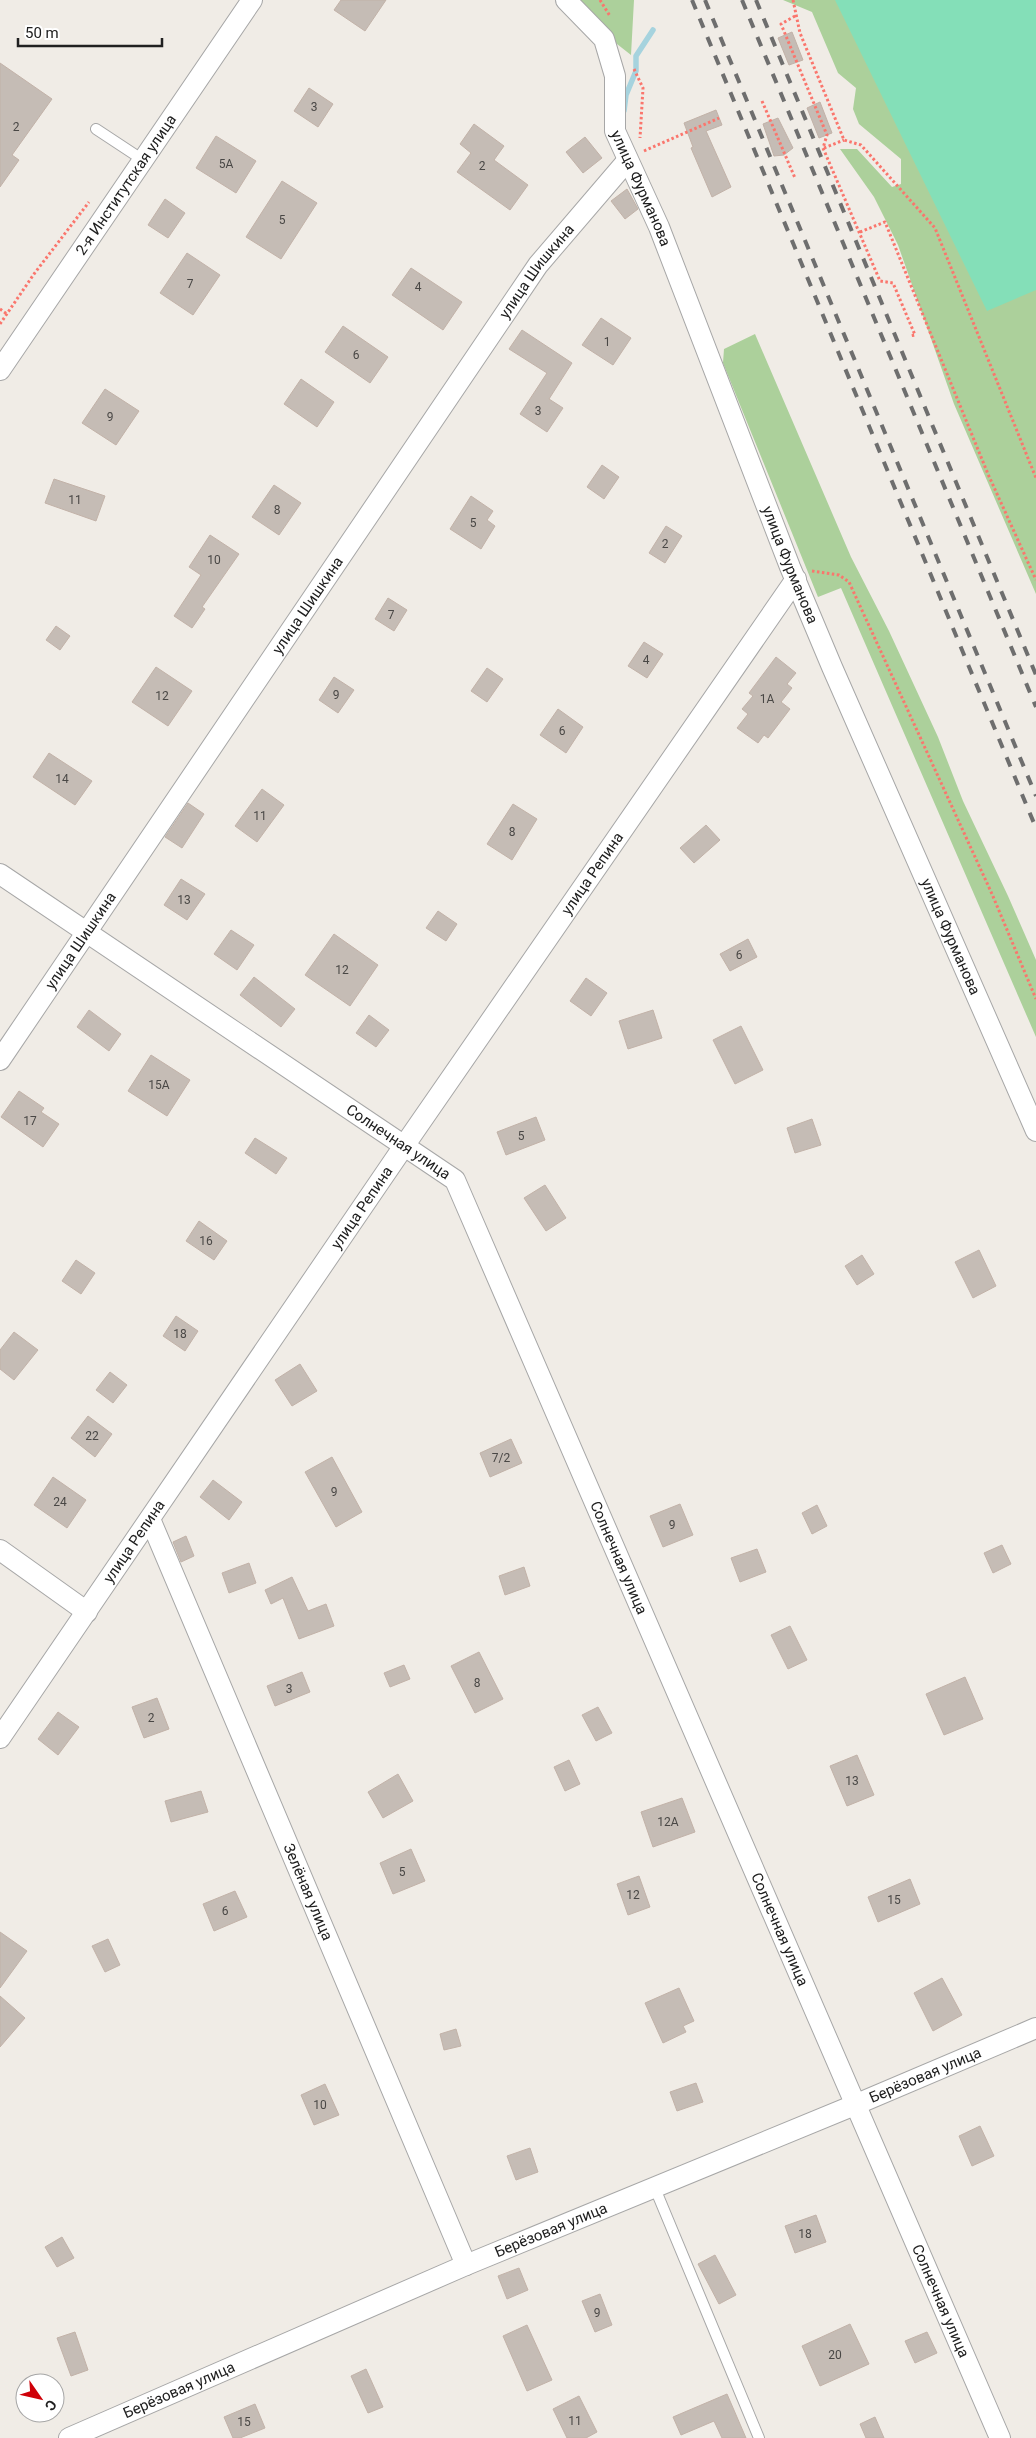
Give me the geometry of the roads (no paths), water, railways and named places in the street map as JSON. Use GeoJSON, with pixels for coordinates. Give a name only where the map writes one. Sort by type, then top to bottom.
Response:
{"type":"FeatureCollection","features":[{"type":"Feature","properties":{"kind":"street","name":"2-я Институтская улица"},"geometry":{"type":"LineString","coordinates":[[0,370],[252,0]]}},
{"type":"Feature","properties":{"kind":"street","name":"улица Фурманова"},"geometry":{"type":"LineString","coordinates":[[566,0],[604,39],[615,76],[615,131],[659,228],[793,573],[832,667],[1036,1130]]}},
{"type":"Feature","properties":{"kind":"street","name":"улица Шишкина"},"geometry":{"type":"LineString","coordinates":[[0,1060],[538,265],[627,161]]}},
{"type":"Feature","properties":{"kind":"street","name":"улица Репина"},"geometry":{"type":"LineString","coordinates":[[0,1738],[793,573]]}},
{"type":"Feature","properties":{"kind":"street","name":"Солнечная улица"},"geometry":{"type":"LineString","coordinates":[[0,874],[455,1180],[857,2104],[1000,2438]]}},
{"type":"Feature","properties":{"kind":"street","name":"Зелёная улица"},"geometry":{"type":"LineString","coordinates":[[150,1519],[466,2265]]}},
{"type":"Feature","properties":{"kind":"street"},"geometry":{"type":"LineString","coordinates":[[0,1550],[87,1612]]}},
{"type":"Feature","properties":{"kind":"street","name":"Берёзовая улица"},"geometry":{"type":"LineString","coordinates":[[70,2438],[466,2265],[1036,2028]]}},
{"type":"Feature","properties":{"kind":"lane"},"geometry":{"type":"LineString","coordinates":[[96,129],[143,160]]}},
{"type":"Feature","properties":{"kind":"lane"},"geometry":{"type":"LineString","coordinates":[[654,2186],[759,2438]]}},
{"type":"Feature","properties":{"kind":"waterway"},"geometry":{"type":"LineString","coordinates":[[624,111],[626,95],[636,71],[636,56],[653,30]]}},
{"type":"Feature","properties":{"kind":"railway"},"geometry":{"type":"LineString","coordinates":[[692,0],[1036,828]]}},
{"type":"Feature","properties":{"kind":"railway"},"geometry":{"type":"LineString","coordinates":[[705,0],[1036,796]]}},
{"type":"Feature","properties":{"kind":"railway"},"geometry":{"type":"LineString","coordinates":[[742,0],[1036,707]]}},
{"type":"Feature","properties":{"kind":"railway"},"geometry":{"type":"LineString","coordinates":[[756,0],[1036,675]]}}]}
